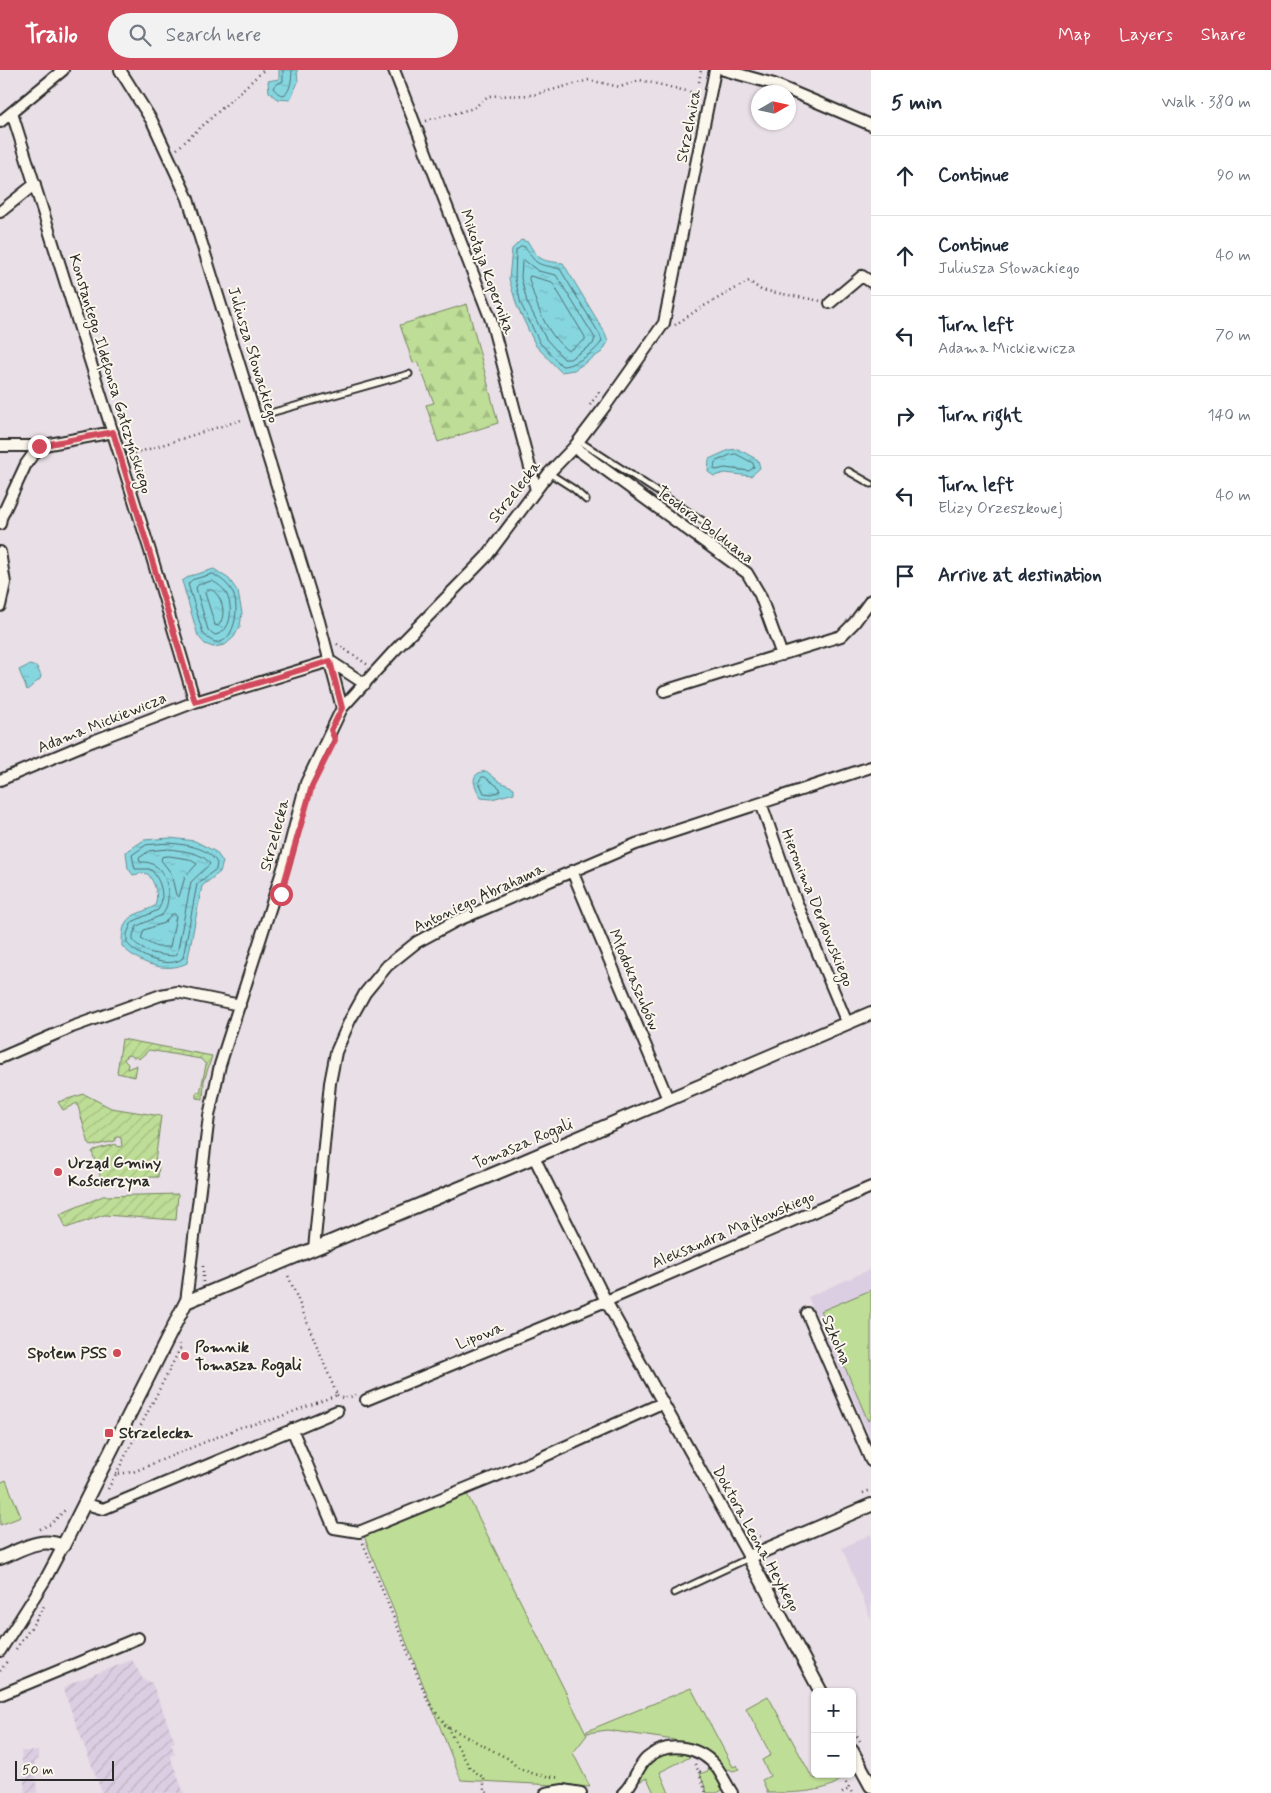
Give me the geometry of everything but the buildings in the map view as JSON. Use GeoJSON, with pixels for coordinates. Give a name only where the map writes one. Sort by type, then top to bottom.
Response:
{"type":"FeatureCollection","features":[{"type":"Feature","properties":{"kind":"street"},"geometry":{"type":"LineString","coordinates":[[0,122],[63,70]]}},
{"type":"Feature","properties":{"kind":"street","name":"Juliusza Słowackiego"},"geometry":{"type":"LineString","coordinates":[[120,70],[152,121],[188,199],[252,418],[330,661],[342,708]]}},
{"type":"Feature","properties":{"kind":"street","name":"Mikołaja Kopernika"},"geometry":{"type":"LineString","coordinates":[[394,70],[491,320],[536,490]]}},
{"type":"Feature","properties":{"kind":"street","name":"Strzelnica"},"geometry":{"type":"LineString","coordinates":[[692,189],[715,70]]}},
{"type":"Feature","properties":{"kind":"street"},"geometry":{"type":"LineString","coordinates":[[724,70],[774,84],[871,125]]}},
{"type":"Feature","properties":{"kind":"street","name":"Konstantego Ildefonsa Gałczyńskiego"},"geometry":{"type":"LineString","coordinates":[[12,112],[121,457],[195,702]]}},
{"type":"Feature","properties":{"kind":"street"},"geometry":{"type":"LineString","coordinates":[[0,212],[36,184]]}},
{"type":"Feature","properties":{"kind":"street","name":"Strzelecka"},"geometry":{"type":"LineString","coordinates":[[5,1653],[63,1546],[91,1505],[186,1302],[209,1116],[220,1065],[288,856],[306,783],[342,708],[361,681],[395,650],[486,556],[549,472],[576,444],[606,405],[664,323],[692,189]]}},
{"type":"Feature","properties":{"kind":"street"},"geometry":{"type":"LineString","coordinates":[[830,303],[862,276],[871,282]]}},
{"type":"Feature","properties":{"kind":"street"},"geometry":{"type":"LineString","coordinates":[[0,446],[39,446],[113,432]]}},
{"type":"Feature","properties":{"kind":"street","name":"Teodora Bolduana"},"geometry":{"type":"LineString","coordinates":[[576,444],[747,573],[760,596],[782,656]]}},
{"type":"Feature","properties":{"kind":"street"},"geometry":{"type":"LineString","coordinates":[[0,524],[26,464],[39,446]]}},
{"type":"Feature","properties":{"kind":"street"},"geometry":{"type":"LineString","coordinates":[[0,552],[5,582],[0,606]]}},
{"type":"Feature","properties":{"kind":"street"},"geometry":{"type":"LineString","coordinates":[[664,691],[782,656],[841,636],[854,623],[871,600]]}},
{"type":"Feature","properties":{"kind":"street"},"geometry":{"type":"LineString","coordinates":[[330,661],[361,681]]}},
{"type":"Feature","properties":{"kind":"street","name":"Adama Mickiewicza"},"geometry":{"type":"LineString","coordinates":[[0,780],[88,742],[195,702],[330,661]]}},
{"type":"Feature","properties":{"kind":"street","name":"Antoniego Abrahama"},"geometry":{"type":"LineString","coordinates":[[314,1250],[330,1083],[336,1052],[350,1020],[365,993],[386,966],[417,942],[454,922],[636,844],[871,767]]}},
{"type":"Feature","properties":{"kind":"street","name":"Hieronima Derdowskiego"},"geometry":{"type":"LineString","coordinates":[[761,803],[791,889],[847,1023]]}},
{"type":"Feature","properties":{"kind":"street","name":"Młodokaszubów"},"geometry":{"type":"LineString","coordinates":[[572,872],[668,1099]]}},
{"type":"Feature","properties":{"kind":"street"},"geometry":{"type":"LineString","coordinates":[[0,1058],[72,1027],[161,995],[177,992],[240,1005]]}},
{"type":"Feature","properties":{"kind":"street","name":"Tomasza Rogali"},"geometry":{"type":"LineString","coordinates":[[186,1302],[314,1250],[871,1013]]}},
{"type":"Feature","properties":{"kind":"street","name":"Doktora Leona Heykego"},"geometry":{"type":"LineString","coordinates":[[534,1157],[606,1301],[749,1557],[819,1688]]}},
{"type":"Feature","properties":{"kind":"street","name":"Aleksandra Majkowskiego"},"geometry":{"type":"LineString","coordinates":[[606,1301],[871,1186]]}},
{"type":"Feature","properties":{"kind":"street","name":"Lipowa"},"geometry":{"type":"LineString","coordinates":[[364,1396],[606,1301]]}},
{"type":"Feature","properties":{"kind":"street","name":"Szkolna"},"geometry":{"type":"LineString","coordinates":[[807,1313],[871,1461]]}},
{"type":"Feature","properties":{"kind":"street"},"geometry":{"type":"LineString","coordinates":[[292,1428],[334,1528],[359,1532],[538,1459],[662,1403]]}},
{"type":"Feature","properties":{"kind":"street"},"geometry":{"type":"LineString","coordinates":[[91,1505],[103,1509],[292,1428],[337,1411]]}},
{"type":"Feature","properties":{"kind":"street"},"geometry":{"type":"LineString","coordinates":[[749,1557],[871,1505]]}},
{"type":"Feature","properties":{"kind":"street"},"geometry":{"type":"LineString","coordinates":[[0,1558],[37,1543],[52,1542],[63,1546]]}},
{"type":"Feature","properties":{"kind":"street"},"geometry":{"type":"LineString","coordinates":[[0,1695],[138,1638]]}},
{"type":"Feature","properties":{"kind":"street"},"geometry":{"type":"LineString","coordinates":[[623,1793],[629,1788],[647,1758],[660,1750],[674,1747],[698,1752],[708,1759],[718,1769],[732,1793]]}},
{"type":"Feature","properties":{"kind":"street"},"geometry":{"type":"LineString","coordinates":[[856,1758],[871,1786]]}},
{"type":"Feature","properties":{"kind":"street"},"geometry":{"type":"LineString","coordinates":[[546,1793],[564,1790],[581,1793]]}},
{"type":"Feature","properties":{"kind":"lane"},"geometry":{"type":"LineString","coordinates":[[252,418],[409,374]]}},
{"type":"Feature","properties":{"kind":"lane"},"geometry":{"type":"LineString","coordinates":[[576,444],[703,521]]}},
{"type":"Feature","properties":{"kind":"lane"},"geometry":{"type":"LineString","coordinates":[[848,471],[871,484]]}},
{"type":"Feature","properties":{"kind":"lane"},"geometry":{"type":"LineString","coordinates":[[549,472],[574,489],[586,500]]}},
{"type":"Feature","properties":{"kind":"lane"},"geometry":{"type":"LineString","coordinates":[[674,1593],[749,1557]]}},
{"type":"Feature","properties":{"kind":"path"},"geometry":{"type":"LineString","coordinates":[[176,150],[264,70]]}},
{"type":"Feature","properties":{"kind":"path"},"geometry":{"type":"LineString","coordinates":[[698,94],[701,70]]}},
{"type":"Feature","properties":{"kind":"path"},"geometry":{"type":"LineString","coordinates":[[415,124],[474,108],[488,96],[533,95],[589,80],[620,87],[640,80],[710,97]]}},
{"type":"Feature","properties":{"kind":"path"},"geometry":{"type":"LineString","coordinates":[[674,326],[697,310],[749,281],[761,290],[830,303]]}},
{"type":"Feature","properties":{"kind":"path"},"geometry":{"type":"LineString","coordinates":[[590,405],[606,382]]}},
{"type":"Feature","properties":{"kind":"path"},"geometry":{"type":"LineString","coordinates":[[121,457],[252,418]]}},
{"type":"Feature","properties":{"kind":"path"},"geometry":{"type":"LineString","coordinates":[[334,641],[369,666],[361,681]]}},
{"type":"Feature","properties":{"kind":"path"},"geometry":{"type":"LineString","coordinates":[[200,1297],[205,1284],[202,1265]]}},
{"type":"Feature","properties":{"kind":"path"},"geometry":{"type":"LineString","coordinates":[[286,1270],[337,1396]]}},
{"type":"Feature","properties":{"kind":"path"},"geometry":{"type":"LineString","coordinates":[[91,1505],[109,1481],[174,1358],[178,1349],[178,1341]]}},
{"type":"Feature","properties":{"kind":"path"},"geometry":{"type":"LineString","coordinates":[[91,1505],[116,1474],[132,1472],[242,1427],[274,1419],[337,1396],[344,1399],[364,1396]]}},
{"type":"Feature","properties":{"kind":"path"},"geometry":{"type":"LineString","coordinates":[[862,1493],[871,1490]]}},
{"type":"Feature","properties":{"kind":"path"},"geometry":{"type":"LineString","coordinates":[[36,1532],[51,1524],[68,1507]]}},
{"type":"Feature","properties":{"kind":"path"},"geometry":{"type":"LineString","coordinates":[[359,1532],[428,1701],[446,1726],[470,1768],[484,1778],[484,1791],[488,1793]]}},
{"type":"Feature","properties":{"kind":"path"},"geometry":{"type":"LineString","coordinates":[[738,1538],[744,1534],[759,1538],[764,1535]]}},
{"type":"Feature","properties":{"kind":"path"},"geometry":{"type":"LineString","coordinates":[[15,1651],[44,1606]]}},
{"type":"Feature","properties":{"kind":"path"},"geometry":{"type":"LineString","coordinates":[[0,1664],[5,1653],[30,1621]]}},
{"type":"Feature","properties":{"kind":"path"},"geometry":{"type":"LineString","coordinates":[[0,1671],[10,1657]]}},
{"type":"Feature","properties":{"kind":"path"},"geometry":{"type":"LineString","coordinates":[[446,1726],[509,1759],[519,1769],[538,1775],[565,1779]]}},
{"type":"Feature","properties":{"kind":"path"},"geometry":{"type":"LineString","coordinates":[[699,1772],[706,1793]]}},
{"type":"Feature","properties":{"kind":"path"},"geometry":{"type":"LineString","coordinates":[[843,1778],[852,1793]]}},
{"type":"Feature","properties":{"kind":"path"},"geometry":{"type":"LineString","coordinates":[[842,1793],[850,1789]]}},
{"type":"Feature","properties":{"kind":"shaded area"},"geometry":{"type":"Polygon","coordinates":[[[871,1269],[871,1439],[808,1297],[871,1269]]]}},
{"type":"Feature","properties":{"kind":"shaded area"},"geometry":{"type":"Polygon","coordinates":[[[871,1534],[871,1619],[842,1548],[871,1534]]]}},
{"type":"Feature","properties":{"kind":"shaded area"},"geometry":{"type":"Polygon","coordinates":[[[132,1660],[143,1679],[152,1683],[175,1742],[171,1743],[175,1754],[170,1756],[184,1793],[102,1793],[63,1689],[69,1684],[132,1660]]]}},
{"type":"Feature","properties":{"kind":"shaded area"},"geometry":{"type":"Polygon","coordinates":[[[21,1751],[38,1751],[39,1760],[35,1761],[37,1793],[25,1793],[21,1751]]]}},
{"type":"Feature","properties":{"kind":"green space"},"geometry":{"type":"Polygon","coordinates":[[[467,304],[498,423],[438,442],[426,405],[434,403],[418,362],[413,363],[400,325],[467,304]]]}},
{"type":"Feature","properties":{"kind":"green space"},"geometry":{"type":"Polygon","coordinates":[[[122,1039],[212,1056],[204,1081],[203,1099],[196,1098],[196,1093],[198,1091],[200,1093],[206,1065],[201,1059],[149,1050],[139,1059],[130,1055],[126,1056],[124,1060],[128,1064],[127,1069],[137,1065],[135,1077],[117,1073],[122,1039]]]}},
{"type":"Feature","properties":{"kind":"green space"},"geometry":{"type":"Polygon","coordinates":[[[84,1094],[111,1108],[161,1116],[155,1162],[159,1164],[158,1177],[101,1178],[92,1152],[116,1144],[120,1147],[122,1146],[121,1138],[116,1137],[115,1141],[91,1146],[89,1144],[77,1103],[63,1110],[58,1102],[84,1094]]]}},
{"type":"Feature","properties":{"kind":"green space"},"geometry":{"type":"Polygon","coordinates":[[[178,1194],[176,1220],[104,1215],[66,1228],[60,1214],[103,1196],[178,1194]]]}},
{"type":"Feature","properties":{"kind":"green space"},"geometry":{"type":"Polygon","coordinates":[[[871,1290],[871,1419],[868,1421],[821,1311],[871,1290]]]}},
{"type":"Feature","properties":{"kind":"green space"},"geometry":{"type":"Polygon","coordinates":[[[6,1480],[21,1517],[0,1525],[0,1483],[6,1480]]]}},
{"type":"Feature","properties":{"kind":"green space"},"geometry":{"type":"Polygon","coordinates":[[[466,1492],[587,1735],[573,1753],[590,1787],[461,1780],[364,1536],[466,1492]]]}},
{"type":"Feature","properties":{"kind":"green space"},"geometry":{"type":"Polygon","coordinates":[[[691,1688],[733,1767],[737,1765],[739,1769],[725,1771],[712,1755],[674,1740],[607,1730],[587,1733],[587,1731],[691,1688]]]}},
{"type":"Feature","properties":{"kind":"green space"},"geometry":{"type":"Polygon","coordinates":[[[768,1696],[811,1778],[838,1778],[839,1781],[815,1790],[768,1793],[762,1780],[770,1776],[762,1760],[771,1755],[746,1708],[768,1696]]]}},
{"type":"Feature","properties":{"kind":"green space"},"geometry":{"type":"Polygon","coordinates":[[[679,1752],[688,1754],[690,1757],[660,1772],[669,1793],[654,1793],[647,1778],[638,1782],[644,1769],[653,1760],[665,1754],[679,1752]]]}},
{"type":"Feature","properties":{"kind":"green space"},"geometry":{"type":"Polygon","coordinates":[[[710,1770],[724,1789],[717,1793],[707,1793],[700,1774],[710,1770]]]}},
{"type":"Feature","properties":{"kind":"water"},"geometry":{"type":"Polygon","coordinates":[[[279,70],[297,70],[298,82],[290,100],[277,99],[269,92],[268,81],[279,79],[279,70]]]}},
{"type":"Feature","properties":{"kind":"water"},"geometry":{"type":"Polygon","coordinates":[[[521,240],[528,242],[535,253],[542,259],[563,263],[605,333],[608,342],[602,352],[574,370],[561,372],[536,346],[517,306],[509,279],[512,249],[521,240]]]}},
{"type":"Feature","properties":{"kind":"water"},"geometry":{"type":"Polygon","coordinates":[[[738,449],[758,460],[760,468],[751,476],[725,473],[714,476],[708,472],[709,459],[729,450],[738,449]]]}},
{"type":"Feature","properties":{"kind":"water"},"geometry":{"type":"Polygon","coordinates":[[[214,569],[229,579],[238,592],[242,613],[240,626],[234,637],[225,645],[213,647],[205,644],[198,636],[182,581],[190,576],[214,569]]]}},
{"type":"Feature","properties":{"kind":"water"},"geometry":{"type":"Polygon","coordinates":[[[29,665],[37,667],[41,676],[27,690],[19,670],[29,665]]]}},
{"type":"Feature","properties":{"kind":"water"},"geometry":{"type":"Polygon","coordinates":[[[486,771],[500,782],[514,788],[514,793],[492,799],[481,798],[474,778],[476,775],[486,771]]]}},
{"type":"Feature","properties":{"kind":"water"},"geometry":{"type":"Polygon","coordinates":[[[170,838],[195,841],[216,852],[223,862],[220,872],[202,886],[187,963],[179,966],[161,967],[144,962],[122,946],[122,935],[126,922],[134,915],[155,906],[157,898],[153,881],[148,874],[133,875],[128,868],[126,852],[144,840],[170,838]]]}},
{"type":"Feature","properties":{"kind":"place","name":"Urząd Gminy Kościerzyna"},"geometry":{"type":"Point","coordinates":[58,1172]}},
{"type":"Feature","properties":{"kind":"place","name":"Społem PSS"},"geometry":{"type":"Point","coordinates":[117,1353]}},
{"type":"Feature","properties":{"kind":"place","name":"Pomnik Tomasza Rogali"},"geometry":{"type":"Point","coordinates":[185,1356]}},
{"type":"Feature","properties":{"kind":"place","name":"Strzelecka"},"geometry":{"type":"Point","coordinates":[109,1433]}},
{"type":"Feature","properties":{"kind":"route"},"geometry":{"type":"LineString","coordinates":[[39,446],[113,432],[195,702],[330,661],[342,708],[331,730],[335,740],[312,786],[281,894]]}}]}
